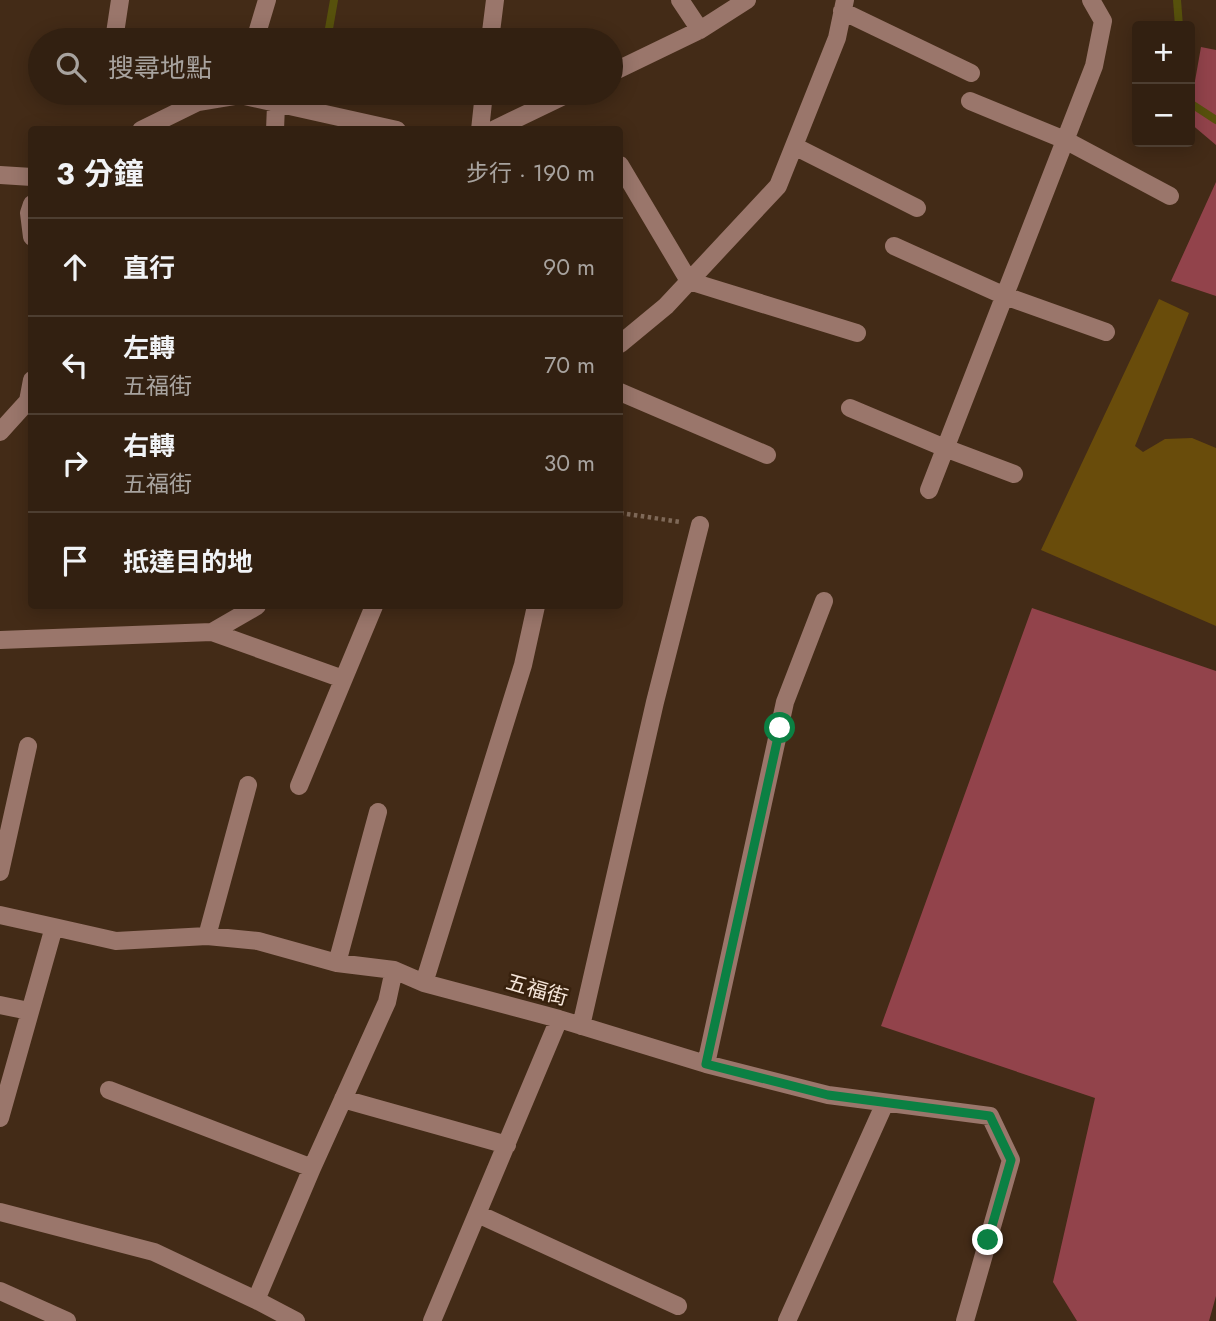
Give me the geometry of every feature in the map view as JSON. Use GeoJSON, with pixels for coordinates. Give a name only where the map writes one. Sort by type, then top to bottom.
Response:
{"type":"FeatureCollection","features":[{"type":"Feature","properties":{"kind":"street"},"geometry":{"type":"LineString","coordinates":[[116,28],[120,0]]}},
{"type":"Feature","properties":{"kind":"street"},"geometry":{"type":"LineString","coordinates":[[259,28],[267,0]]}},
{"type":"Feature","properties":{"kind":"street"},"geometry":{"type":"LineString","coordinates":[[492,28],[495,0]]}},
{"type":"Feature","properties":{"kind":"street"},"geometry":{"type":"LineString","coordinates":[[680,0],[700,30]]}},
{"type":"Feature","properties":{"kind":"street"},"geometry":{"type":"LineString","coordinates":[[623,67],[700,30],[747,0]]}},
{"type":"Feature","properties":{"kind":"street"},"geometry":{"type":"LineString","coordinates":[[929,490],[1094,66],[1103,21],[1091,0]]}},
{"type":"Feature","properties":{"kind":"street"},"geometry":{"type":"LineString","coordinates":[[623,342],[666,306],[778,186],[837,38],[843,6],[971,73]]}},
{"type":"Feature","properties":{"kind":"street"},"geometry":{"type":"LineString","coordinates":[[970,102],[1065,140],[1170,196]]}},
{"type":"Feature","properties":{"kind":"street"},"geometry":{"type":"LineString","coordinates":[[149,126],[192,105]]}},
{"type":"Feature","properties":{"kind":"street"},"geometry":{"type":"LineString","coordinates":[[275,126],[276,105],[378,126]]}},
{"type":"Feature","properties":{"kind":"street"},"geometry":{"type":"LineString","coordinates":[[480,126],[483,105]]}},
{"type":"Feature","properties":{"kind":"street"},"geometry":{"type":"LineString","coordinates":[[501,126],[545,105]]}},
{"type":"Feature","properties":{"kind":"street"},"geometry":{"type":"LineString","coordinates":[[794,146],[917,208]]}},
{"type":"Feature","properties":{"kind":"street"},"geometry":{"type":"LineString","coordinates":[[623,170],[689,281],[857,333]]}},
{"type":"Feature","properties":{"kind":"street"},"geometry":{"type":"LineString","coordinates":[[0,175],[28,177]]}},
{"type":"Feature","properties":{"kind":"street"},"geometry":{"type":"LineString","coordinates":[[894,246],[1005,296],[1106,332]]}},
{"type":"Feature","properties":{"kind":"street"},"geometry":{"type":"LineString","coordinates":[[623,393],[766,455]]}},
{"type":"Feature","properties":{"kind":"street"},"geometry":{"type":"LineString","coordinates":[[0,432],[28,401]]}},
{"type":"Feature","properties":{"kind":"street"},"geometry":{"type":"LineString","coordinates":[[850,408],[1014,474]]}},
{"type":"Feature","properties":{"kind":"street"},"geometry":{"type":"LineString","coordinates":[[581,1026],[655,702],[700,525]]}},
{"type":"Feature","properties":{"kind":"street"},"geometry":{"type":"LineString","coordinates":[[706,1064],[785,702],[824,601]]}},
{"type":"Feature","properties":{"kind":"street"},"geometry":{"type":"LineString","coordinates":[[212,632],[252,609]]}},
{"type":"Feature","properties":{"kind":"street"},"geometry":{"type":"LineString","coordinates":[[299,786],[373,609]]}},
{"type":"Feature","properties":{"kind":"street"},"geometry":{"type":"LineString","coordinates":[[424,983],[523,665],[535,609]]}},
{"type":"Feature","properties":{"kind":"street"},"geometry":{"type":"LineString","coordinates":[[0,640],[212,632],[344,679]]}},
{"type":"Feature","properties":{"kind":"street"},"geometry":{"type":"LineString","coordinates":[[0,872],[28,746]]}},
{"type":"Feature","properties":{"kind":"street"},"geometry":{"type":"LineString","coordinates":[[207,936],[248,785]]}},
{"type":"Feature","properties":{"kind":"street"},"geometry":{"type":"LineString","coordinates":[[337,963],[378,812]]}},
{"type":"Feature","properties":{"kind":"street","name":"五福街"},"geometry":{"type":"LineString","coordinates":[[0,915],[116,942],[207,936],[258,941],[337,963],[394,970],[424,983],[559,1019],[706,1064],[828,1095],[990,1116],[1011,1160],[965,1321]]}},
{"type":"Feature","properties":{"kind":"street"},"geometry":{"type":"LineString","coordinates":[[0,1118],[54,927]]}},
{"type":"Feature","properties":{"kind":"street"},"geometry":{"type":"LineString","coordinates":[[256,1300],[387,1002],[394,970]]}},
{"type":"Feature","properties":{"kind":"street"},"geometry":{"type":"LineString","coordinates":[[0,1005],[29,1010]]}},
{"type":"Feature","properties":{"kind":"street"},"geometry":{"type":"LineString","coordinates":[[437,1319],[559,1019]]}},
{"type":"Feature","properties":{"kind":"street"},"geometry":{"type":"LineString","coordinates":[[109,1090],[312,1168]]}},
{"type":"Feature","properties":{"kind":"street"},"geometry":{"type":"LineString","coordinates":[[343,1099],[507,1145]]}},
{"type":"Feature","properties":{"kind":"street"},"geometry":{"type":"LineString","coordinates":[[787,1321],[885,1103]]}},
{"type":"Feature","properties":{"kind":"street"},"geometry":{"type":"LineString","coordinates":[[0,1212],[154,1252],[296,1321]]}},
{"type":"Feature","properties":{"kind":"street"},"geometry":{"type":"LineString","coordinates":[[478,1213],[678,1306]]}},
{"type":"Feature","properties":{"kind":"street"},"geometry":{"type":"LineString","coordinates":[[0,1291],[67,1321]]}},
{"type":"Feature","properties":{"kind":"path"},"geometry":{"type":"LineString","coordinates":[[623,513],[700,525]]}},
{"type":"Feature","properties":{"kind":"shaded area"},"geometry":{"type":"Polygon","coordinates":[[[1201,47],[1216,50],[1216,145],[1195,127],[1195,81],[1201,47]]]}},
{"type":"Feature","properties":{"kind":"shaded area"},"geometry":{"type":"Polygon","coordinates":[[[1216,182],[1216,296],[1171,281],[1216,182]]]}},
{"type":"Feature","properties":{"kind":"shaded area"},"geometry":{"type":"Polygon","coordinates":[[[1032,608],[1216,671],[1216,1296],[1209,1321],[1077,1321],[1053,1282],[1095,1098],[881,1026],[1032,608]]]}},
{"type":"Feature","properties":{"kind":"building"},"geometry":{"type":"Polygon","coordinates":[[[1159,299],[1189,313],[1135,446],[1143,452],[1165,439],[1192,438],[1216,448],[1216,626],[1041,550],[1159,299]]]}},
{"type":"Feature","properties":{"kind":"waterway"},"geometry":{"type":"LineString","coordinates":[[329,28],[334,0]]}},
{"type":"Feature","properties":{"kind":"waterway"},"geometry":{"type":"LineString","coordinates":[[1177,0],[1179,21]]}},
{"type":"Feature","properties":{"kind":"waterway"},"geometry":{"type":"LineString","coordinates":[[1195,106],[1216,120]]}},
{"type":"Feature","properties":{"kind":"route"},"geometry":{"type":"LineString","coordinates":[[780,728],[706,1064],[828,1095],[990,1116],[1011,1160],[988,1240]]}}]}
